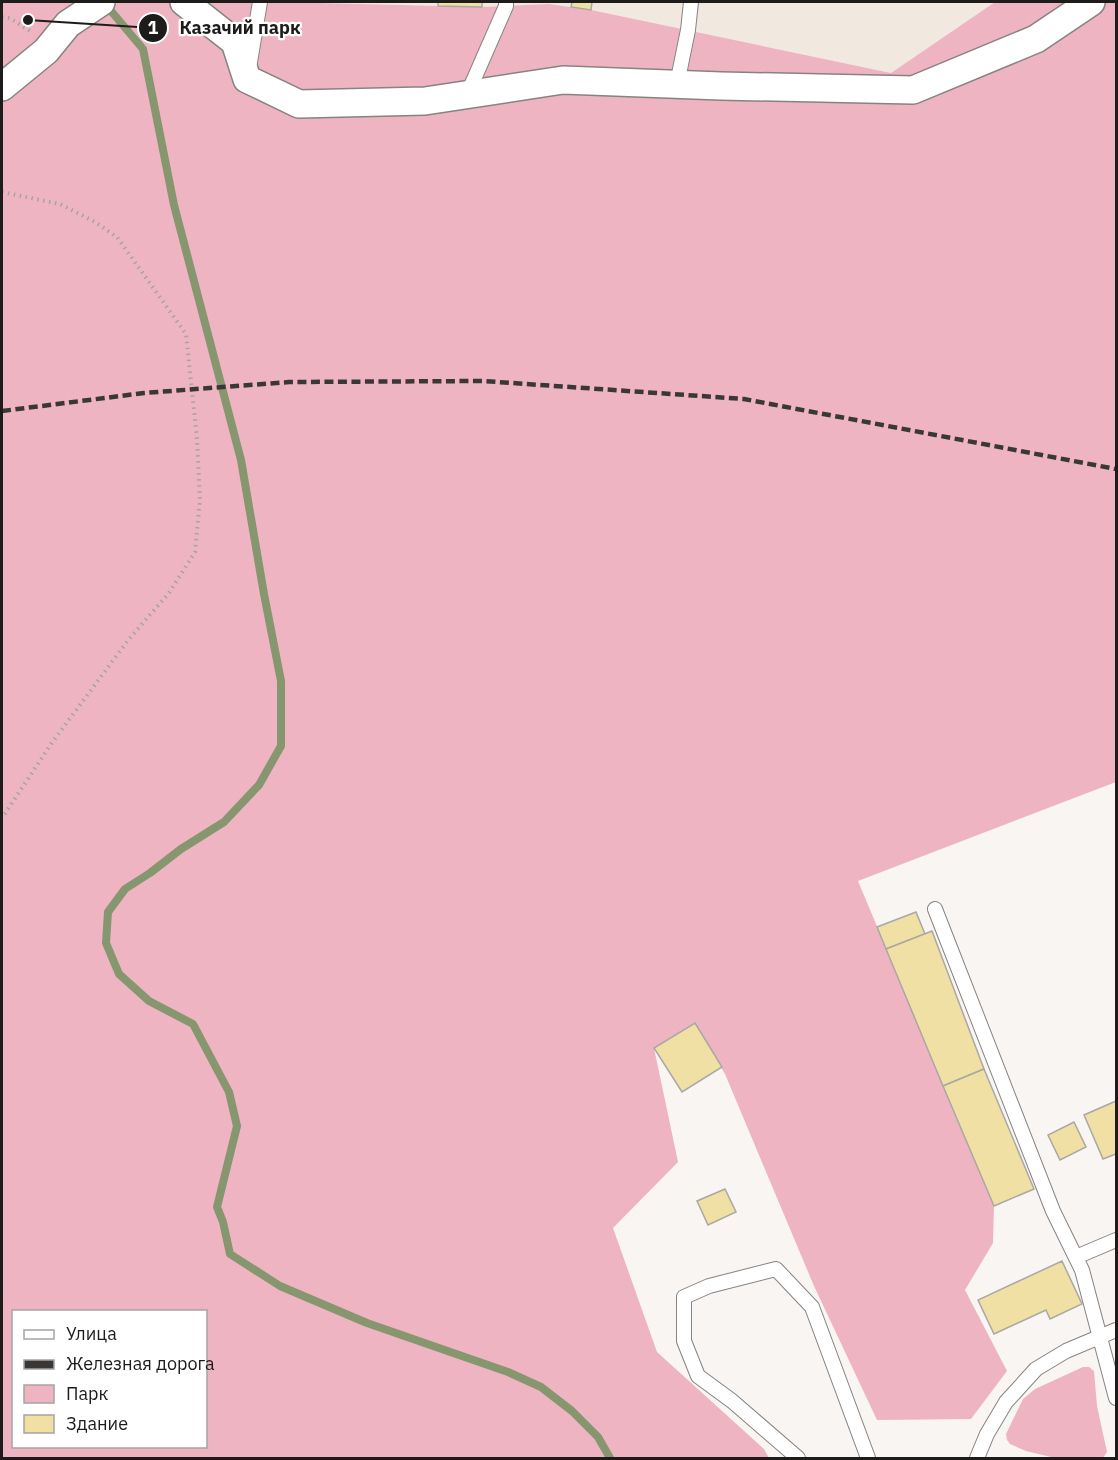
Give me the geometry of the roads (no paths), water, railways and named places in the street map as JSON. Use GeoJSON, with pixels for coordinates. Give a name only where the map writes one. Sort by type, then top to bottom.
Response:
{"type":"FeatureCollection","features":[{"type":"Feature","properties":{"kind":"street"},"geometry":{"type":"LineString","coordinates":[[2,87],[46,51],[68,24],[101,2]]}},
{"type":"Feature","properties":{"kind":"street"},"geometry":{"type":"LineString","coordinates":[[184,2],[235,42],[247,79],[299,104],[426,101],[563,80],[913,90],[1036,39],[1091,2]]}},
{"type":"Feature","properties":{"kind":"lane"},"geometry":{"type":"LineString","coordinates":[[247,79],[260,2]]}},
{"type":"Feature","properties":{"kind":"lane"},"geometry":{"type":"LineString","coordinates":[[467,95],[506,2]]}},
{"type":"Feature","properties":{"kind":"lane"},"geometry":{"type":"LineString","coordinates":[[677,84],[691,2]]}},
{"type":"Feature","properties":{"kind":"lane"},"geometry":{"type":"LineString","coordinates":[[935,909],[1053,1211],[1082,1270],[1116,1398]]}},
{"type":"Feature","properties":{"kind":"lane"},"geometry":{"type":"LineString","coordinates":[[1076,1257],[1116,1240]]}},
{"type":"Feature","properties":{"kind":"lane"},"geometry":{"type":"LineString","coordinates":[[798,1458],[732,1401],[698,1376],[684,1341],[684,1297],[709,1286],[776,1269],[812,1307],[868,1458]]}},
{"type":"Feature","properties":{"kind":"lane"},"geometry":{"type":"LineString","coordinates":[[977,1458],[987,1434],[1006,1402],[1036,1369],[1066,1351],[1116,1330]]}},
{"type":"Feature","properties":{"kind":"waterway"},"geometry":{"type":"LineString","coordinates":[[106,5],[143,49],[174,205],[241,460],[281,681],[281,746],[259,785],[224,822],[125,889],[108,912],[106,943],[119,974],[149,1001],[193,1024],[229,1092],[237,1126],[217,1207],[230,1254],[280,1286],[367,1323],[508,1372],[541,1387],[572,1411],[598,1437],[610,1458]]}},
{"type":"Feature","properties":{"kind":"railway"},"geometry":{"type":"LineString","coordinates":[[2,411],[144,393],[289,382],[483,381],[744,399],[1116,469]]}},
{"type":"Feature","properties":{"kind":"place","name":"Казачий парк"},"geometry":{"type":"Point","coordinates":[28,20]}}]}
